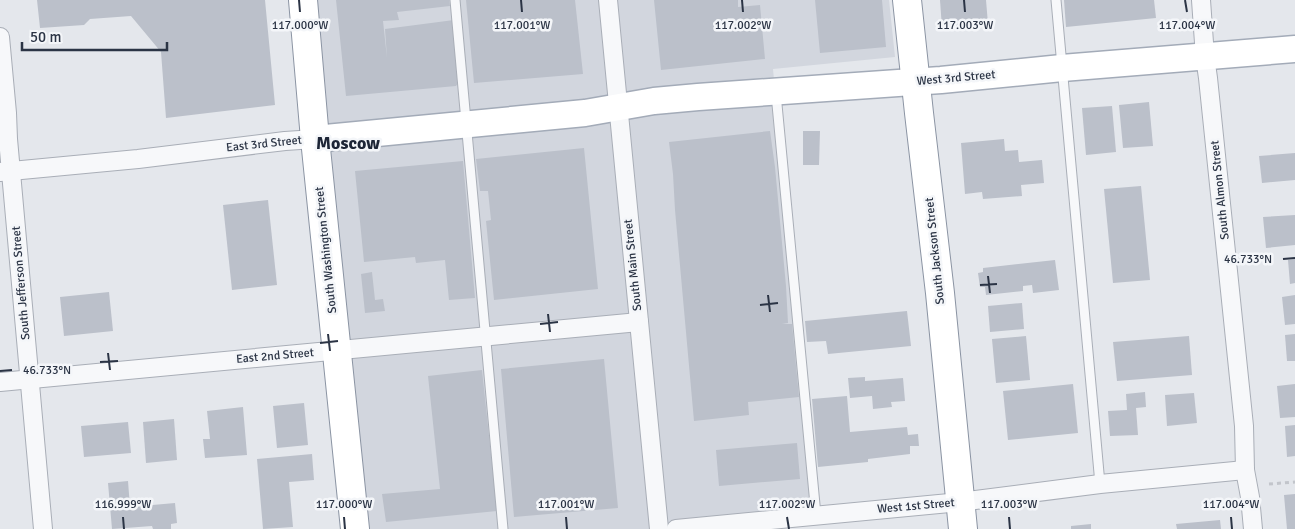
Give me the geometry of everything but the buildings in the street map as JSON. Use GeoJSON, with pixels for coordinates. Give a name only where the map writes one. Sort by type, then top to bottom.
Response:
{"type":"FeatureCollection","features":[{"type":"Feature","properties":{"kind":"highway","name":"South Washington Street"},"geometry":{"type":"LineString","coordinates":[[302,0],[314,139],[355,529]]}},
{"type":"Feature","properties":{"kind":"highway","name":"South Jackson Street"},"geometry":{"type":"LineString","coordinates":[[907,0],[940,293],[962,529]]}},
{"type":"Feature","properties":{"kind":"main road","name":"West 3rd Street"},"geometry":{"type":"LineString","coordinates":[[617,107],[690,98],[915,82],[1295,49]]}},
{"type":"Feature","properties":{"kind":"main road","name":"East 3rd Street"},"geometry":{"type":"LineString","coordinates":[[314,139],[585,113],[617,107]]}},
{"type":"Feature","properties":{"kind":"street","name":"South Main Street"},"geometry":{"type":"LineString","coordinates":[[608,0],[659,529]]}},
{"type":"Feature","properties":{"kind":"street","name":"South Almon Street"},"geometry":{"type":"LineString","coordinates":[[1201,0],[1205,57],[1244,426],[1244,470],[1250,497],[1253,529]]}},
{"type":"Feature","properties":{"kind":"street","name":"South Jefferson Street"},"geometry":{"type":"LineString","coordinates":[[0,38],[6,172],[29,379],[43,529]]}},
{"type":"Feature","properties":{"kind":"street","name":"East 3rd Street"},"geometry":{"type":"LineString","coordinates":[[6,172],[314,139]]}},
{"type":"Feature","properties":{"kind":"street","name":"East 2nd Street"},"geometry":{"type":"LineString","coordinates":[[0,382],[639,322]]}},
{"type":"Feature","properties":{"kind":"street","name":"West 1st Street"},"geometry":{"type":"LineString","coordinates":[[676,529],[960,502],[1100,484],[1244,470]]}},
{"type":"Feature","properties":{"kind":"lane"},"geometry":{"type":"LineString","coordinates":[[455,0],[503,529]]}},
{"type":"Feature","properties":{"kind":"lane"},"geometry":{"type":"LineString","coordinates":[[1056,0],[1100,484]]}},
{"type":"Feature","properties":{"kind":"lane"},"geometry":{"type":"LineString","coordinates":[[776,92],[816,515]]}},
{"type":"Feature","properties":{"kind":"path"},"geometry":{"type":"LineString","coordinates":[[1269,484],[1295,482]]}},
{"type":"Feature","properties":{"kind":"shaded area"},"geometry":{"type":"Polygon","coordinates":[[[301,0],[889,0],[895,57],[773,69],[814,516],[669,529],[354,529],[301,0]]]}},
{"type":"Feature","properties":{"kind":"district","name":"Moscow"},"geometry":{"type":"Point","coordinates":[348,143]}}]}
